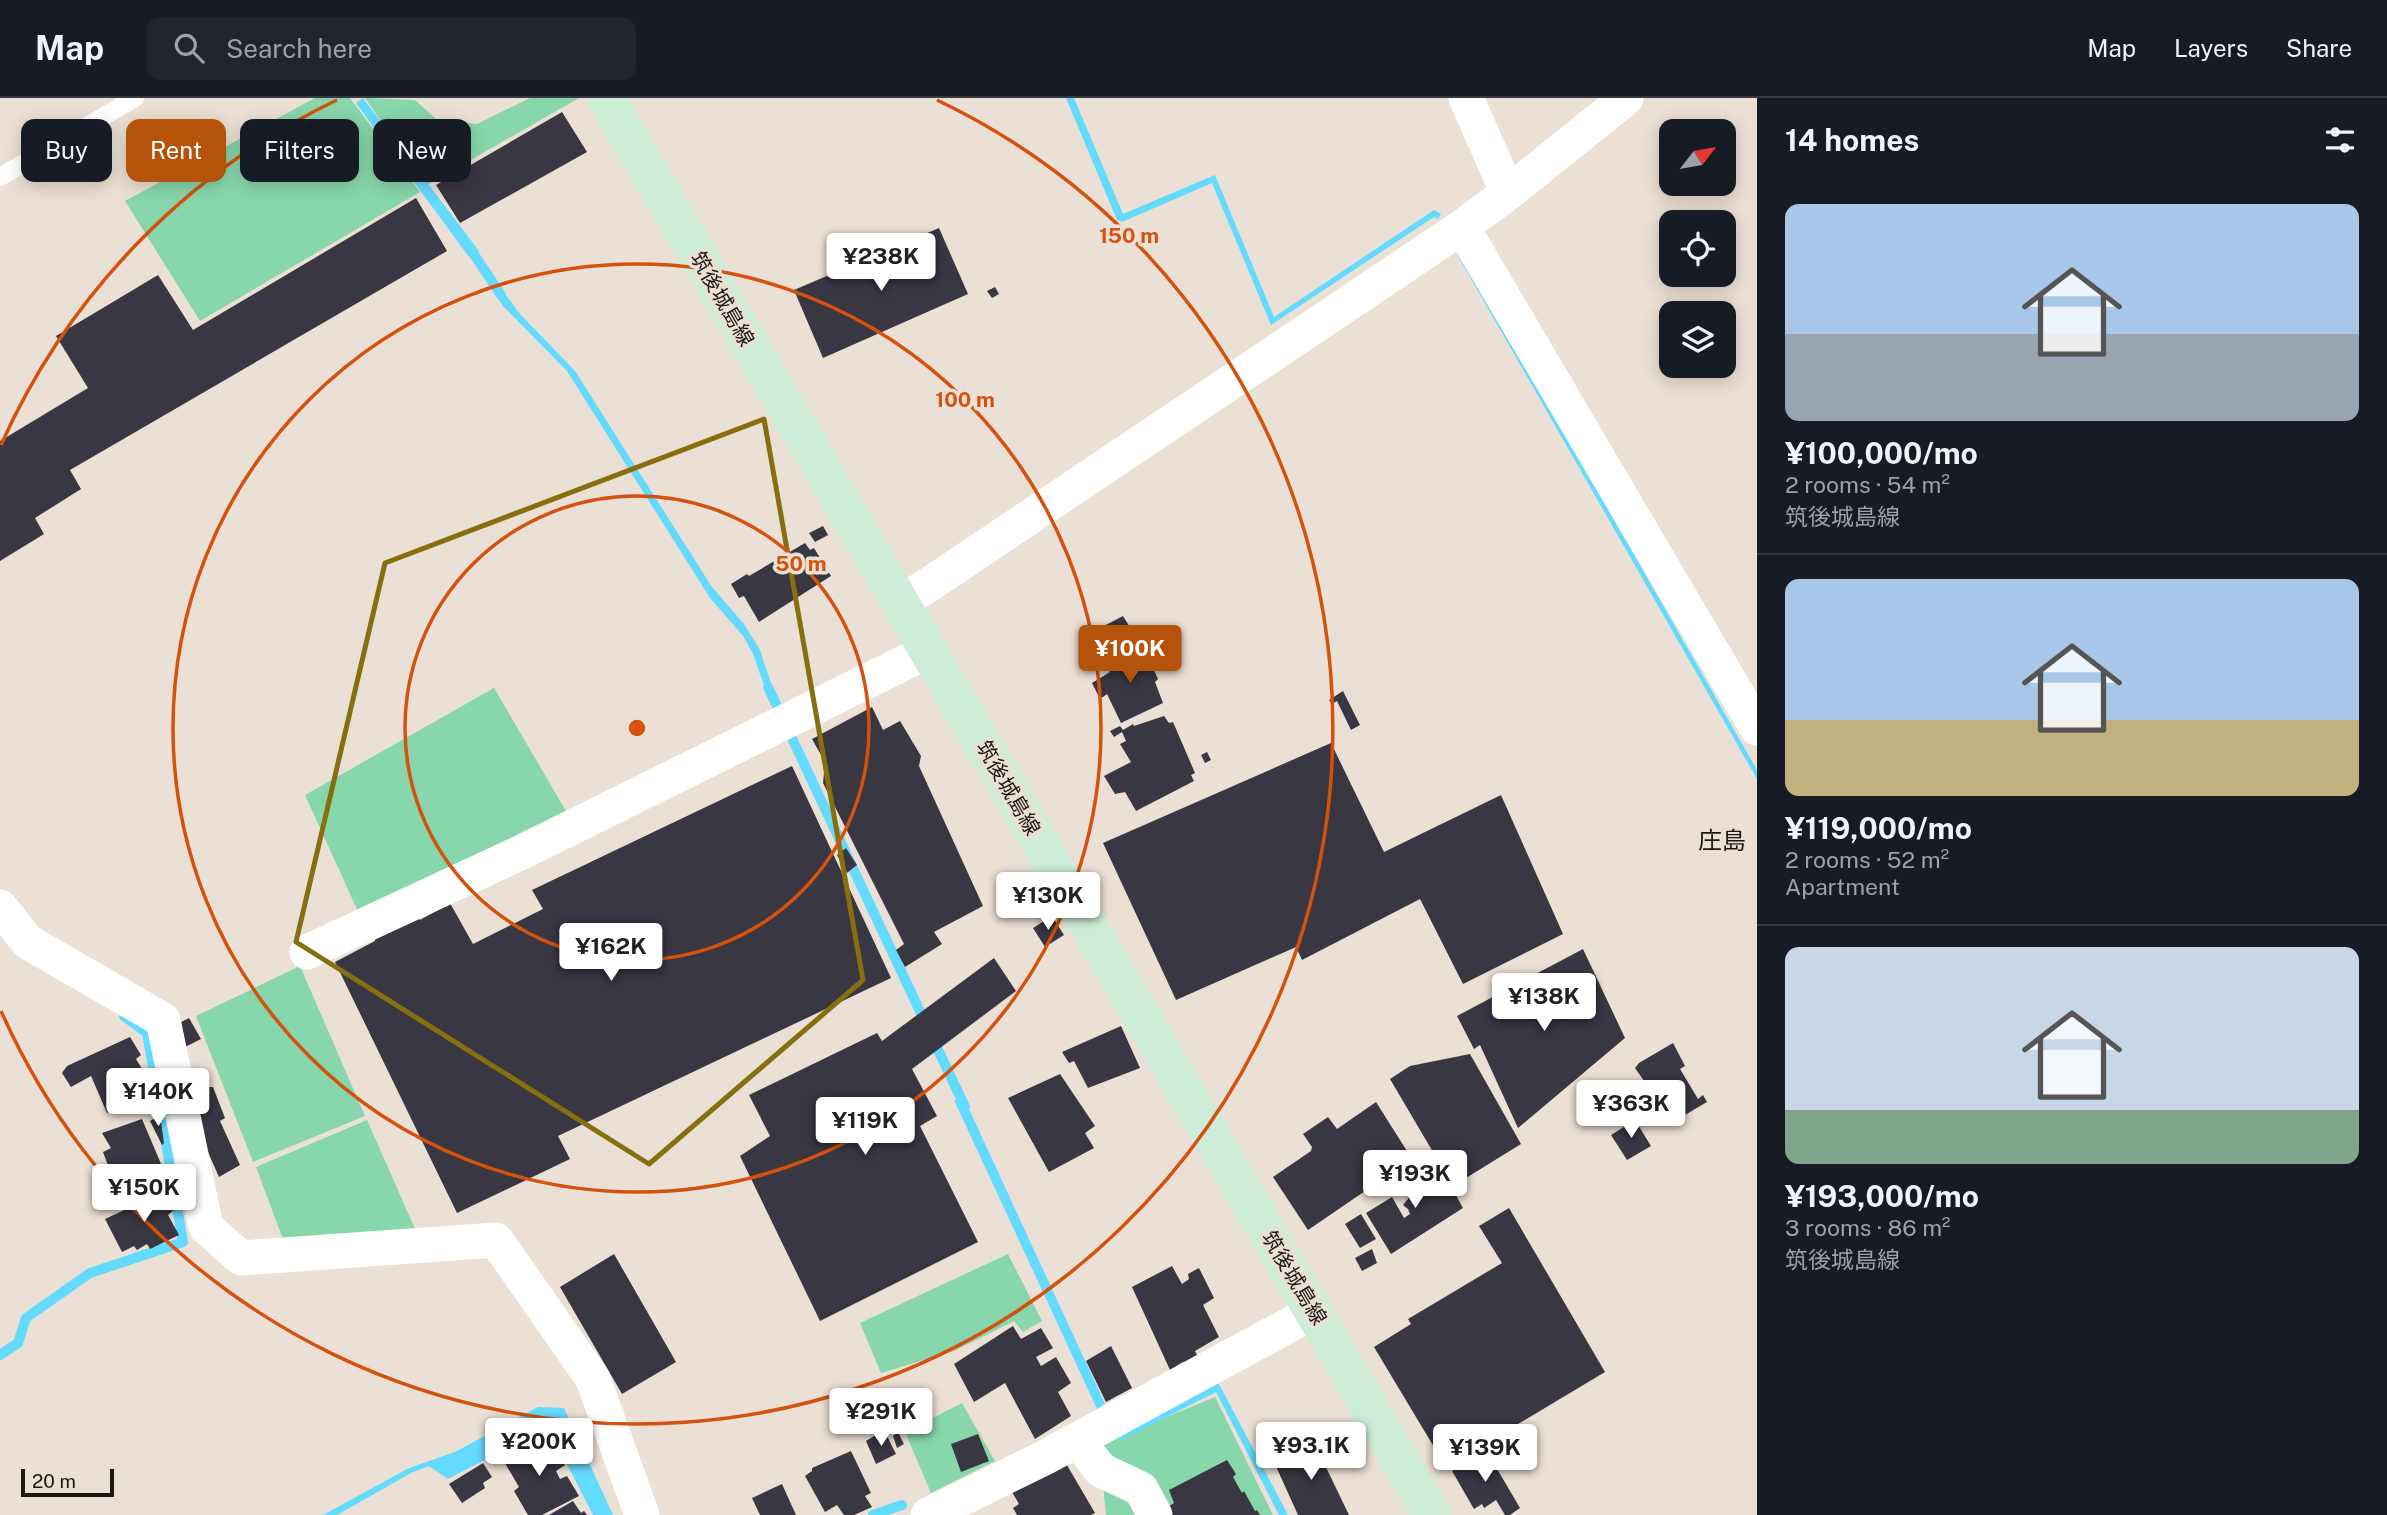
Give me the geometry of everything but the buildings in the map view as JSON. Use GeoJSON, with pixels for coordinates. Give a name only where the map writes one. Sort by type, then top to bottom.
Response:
{"type":"FeatureCollection","features":[{"type":"Feature","properties":{"kind":"main road","name":"筑後城島線"},"geometry":{"type":"LineString","coordinates":[[606,98],[1432,1515]]}},
{"type":"Feature","properties":{"kind":"street"},"geometry":{"type":"LineString","coordinates":[[1466,98],[1508,193]]}},
{"type":"Feature","properties":{"kind":"street"},"geometry":{"type":"LineString","coordinates":[[899,602],[924,588],[1462,227],[1626,98]]}},
{"type":"Feature","properties":{"kind":"street"},"geometry":{"type":"LineString","coordinates":[[1462,227],[1757,728]]}},
{"type":"Feature","properties":{"kind":"street"},"geometry":{"type":"LineString","coordinates":[[307,952],[522,852],[928,651]]}},
{"type":"Feature","properties":{"kind":"street"},"geometry":{"type":"LineString","coordinates":[[0,907],[14,949],[163,1020],[206,1227],[241,1258],[496,1240],[593,1379],[642,1515]]}},
{"type":"Feature","properties":{"kind":"street"},"geometry":{"type":"LineString","coordinates":[[928,1515],[1077,1440],[1313,1312]]}},
{"type":"Feature","properties":{"kind":"street"},"geometry":{"type":"LineString","coordinates":[[1077,1440],[1101,1470],[1141,1489],[1155,1515]]}},
{"type":"Feature","properties":{"kind":"lane"},"geometry":{"type":"LineString","coordinates":[[0,177],[135,98]]}},
{"type":"Feature","properties":{"kind":"highlighted area"},"geometry":{"type":"Polygon","coordinates":[[[764,419],[863,980],[649,1164],[296,942],[385,563],[764,419]]]}},
{"type":"Feature","properties":{"kind":"green space"},"geometry":{"type":"Polygon","coordinates":[[[315,98],[350,98],[373,129],[373,182],[413,182],[420,192],[200,321],[125,201],[160,182],[226,182],[226,146],[240,139],[240,182],[359,182],[359,119],[276,119],[315,98]]]}},
{"type":"Feature","properties":{"kind":"green space"},"geometry":{"type":"Polygon","coordinates":[[[365,98],[415,100],[436,119],[380,119],[365,98]]]}},
{"type":"Feature","properties":{"kind":"green space"},"geometry":{"type":"Polygon","coordinates":[[[530,98],[579,98],[471,160],[471,123],[477,124],[530,98]]]}},
{"type":"Feature","properties":{"kind":"green space"},"geometry":{"type":"Polygon","coordinates":[[[494,688],[566,811],[361,918],[305,795],[494,688]]]}},
{"type":"Feature","properties":{"kind":"green space"},"geometry":{"type":"Polygon","coordinates":[[[300,966],[365,1116],[253,1162],[196,1016],[300,966]]]}},
{"type":"Feature","properties":{"kind":"green space"},"geometry":{"type":"Polygon","coordinates":[[[367,1120],[416,1231],[284,1242],[256,1167],[367,1120]]]}},
{"type":"Feature","properties":{"kind":"green space"},"geometry":{"type":"Polygon","coordinates":[[[1008,1254],[1042,1321],[1023,1332],[1014,1321],[954,1351],[881,1373],[860,1323],[1008,1254]]]}},
{"type":"Feature","properties":{"kind":"green space"},"geometry":{"type":"Polygon","coordinates":[[[1215,1397],[1273,1515],[1106,1515],[1099,1445],[1215,1397]]]}},
{"type":"Feature","properties":{"kind":"green space"},"geometry":{"type":"Polygon","coordinates":[[[962,1403],[995,1461],[931,1493],[905,1432],[962,1403]]]}},
{"type":"Feature","properties":{"kind":"water"},"geometry":{"type":"Polygon","coordinates":[[[363,98],[379,119],[373,119],[373,126],[356,103],[363,98]]]}},
{"type":"Feature","properties":{"kind":"water"},"geometry":{"type":"Polygon","coordinates":[[[1066,98],[1074,98],[1123,214],[1215,175],[1274,317],[1434,210],[1441,214],[1438,219],[1434,217],[1271,325],[1212,183],[1122,222],[1117,220],[1066,98]]]}},
{"type":"Feature","properties":{"kind":"water"},"geometry":{"type":"Polygon","coordinates":[[[414,182],[427,182],[479,251],[469,257],[414,182]]]}},
{"type":"Feature","properties":{"kind":"water"},"geometry":{"type":"Polygon","coordinates":[[[1461,252],[1757,770],[1757,779],[1457,254],[1461,252]]]}},
{"type":"Feature","properties":{"kind":"water"},"geometry":{"type":"Polygon","coordinates":[[[497,283],[520,314],[575,371],[712,587],[744,624],[760,650],[776,699],[768,697],[744,637],[710,598],[567,371],[503,306],[490,286],[497,283]]]}},
{"type":"Feature","properties":{"kind":"water"},"geometry":{"type":"Polygon","coordinates":[[[963,1096],[1105,1404],[1097,1409],[954,1100],[963,1096]]]}},
{"type":"Feature","properties":{"kind":"water"},"geometry":{"type":"Polygon","coordinates":[[[1215,1383],[1219,1384],[1288,1515],[1279,1515],[1216,1392],[1119,1441],[1115,1434],[1215,1383]]]}},
{"type":"Feature","properties":{"kind":"water"},"geometry":{"type":"Polygon","coordinates":[[[538,1407],[564,1408],[613,1515],[593,1515],[548,1427],[448,1479],[429,1466],[411,1473],[337,1515],[323,1515],[409,1468],[455,1452],[538,1407]]]}},
{"type":"Feature","properties":{"kind":"waterway"},"geometry":{"type":"LineString","coordinates":[[467,244],[501,295]]}},
{"type":"Feature","properties":{"kind":"waterway"},"geometry":{"type":"LineString","coordinates":[[768,687],[925,1022]]}},
{"type":"Feature","properties":{"kind":"waterway"},"geometry":{"type":"LineString","coordinates":[[0,1355],[18,1343],[26,1318],[90,1273],[183,1242],[147,1033],[124,1016]]}},
{"type":"Feature","properties":{"kind":"waterway"},"geometry":{"type":"LineString","coordinates":[[933,1039],[965,1107]]}},
{"type":"Feature","properties":{"kind":"waterway"},"geometry":{"type":"LineString","coordinates":[[873,1515],[902,1505]]}},
{"type":"Feature","properties":{"kind":"district","name":"庄島"},"geometry":{"type":"Point","coordinates":[1722,841]}}]}
